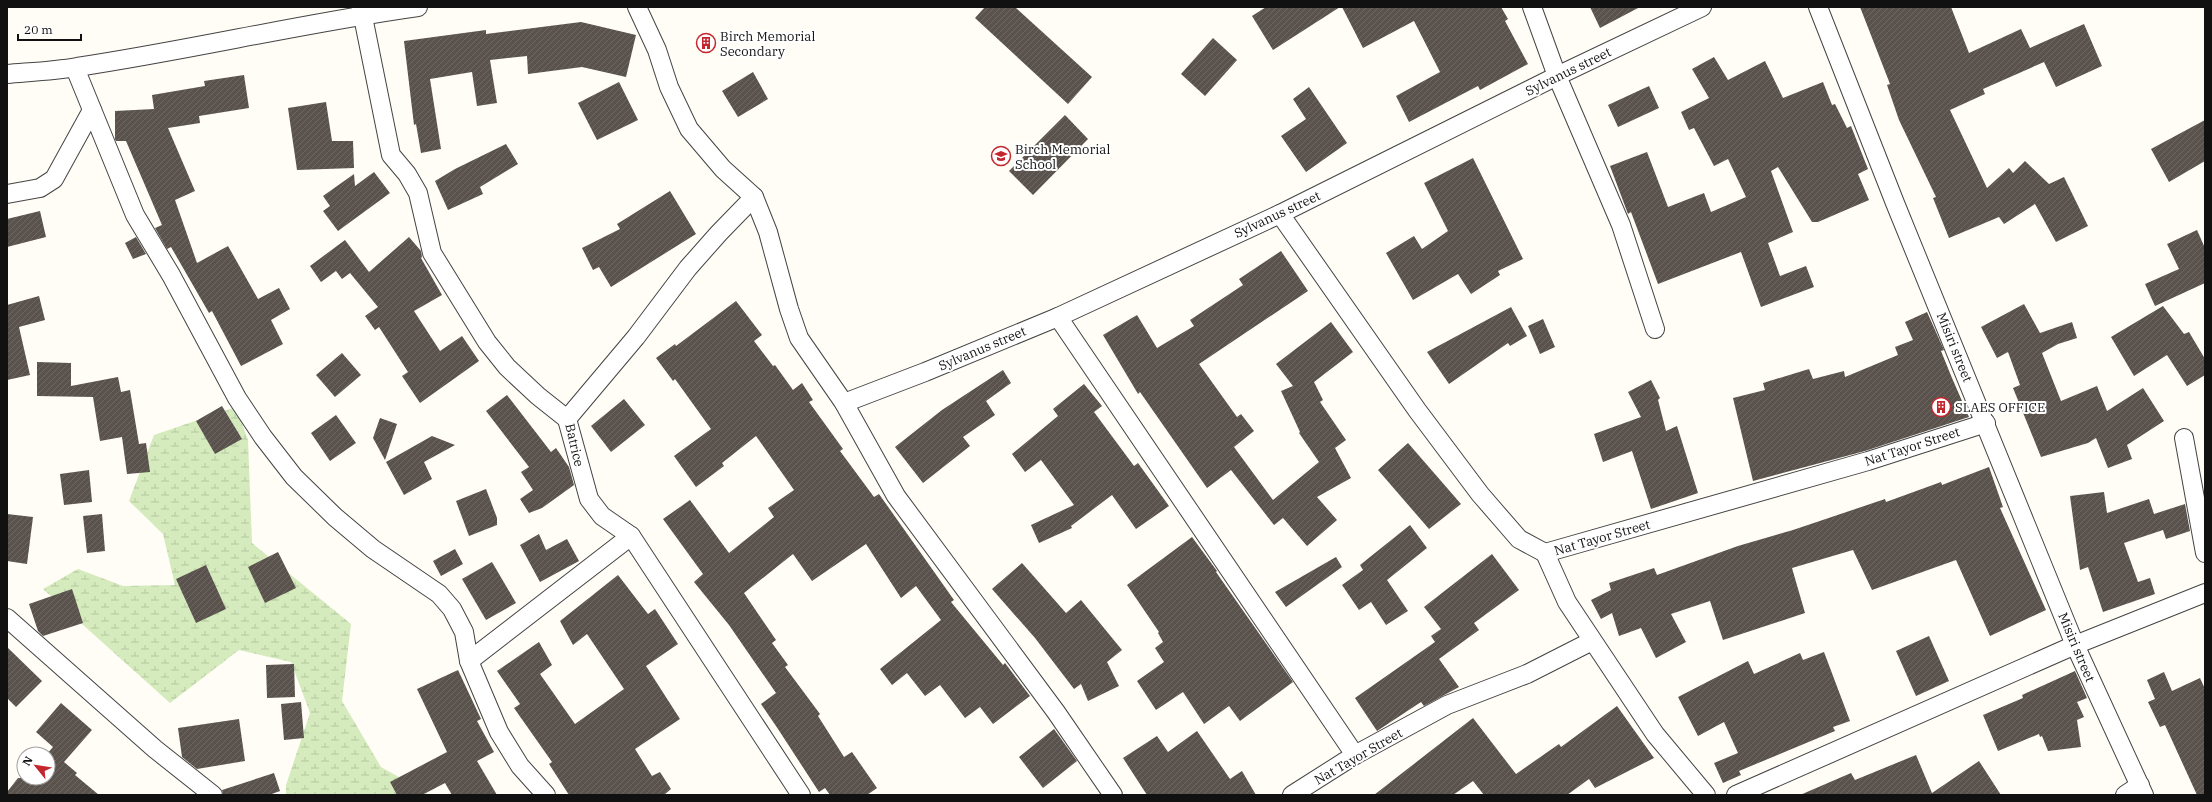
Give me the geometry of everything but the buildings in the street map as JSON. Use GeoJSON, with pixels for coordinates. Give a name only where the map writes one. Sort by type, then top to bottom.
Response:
{"type":"FeatureCollection","features":[{"type":"Feature","properties":{"kind":"street"},"geometry":{"type":"LineString","coordinates":[[7,74],[75,68],[277,33],[362,11],[418,7]]}},
{"type":"Feature","properties":{"kind":"street"},"geometry":{"type":"LineString","coordinates":[[637,7],[657,50],[669,87],[689,129],[724,169],[754,197],[768,232],[789,309],[799,338],[844,403],[896,496],[1052,706],[1113,795]]}},
{"type":"Feature","properties":{"kind":"street"},"geometry":{"type":"LineString","coordinates":[[1532,7],[1557,76],[1621,225],[1655,329]]}},
{"type":"Feature","properties":{"kind":"street","name":"Sylvanus street"},"geometry":{"type":"LineString","coordinates":[[844,403],[925,372],[1058,317],[1280,214],[1557,76],[1702,7]]}},
{"type":"Feature","properties":{"kind":"street","name":"Misiri street"},"geometry":{"type":"LineString","coordinates":[[1818,7],[1895,203],[2136,792]]}},
{"type":"Feature","properties":{"kind":"street"},"geometry":{"type":"LineString","coordinates":[[362,11],[391,155],[407,174],[418,193],[432,253],[487,342],[507,367],[538,396],[567,419]]}},
{"type":"Feature","properties":{"kind":"street"},"geometry":{"type":"LineString","coordinates":[[75,68],[135,215],[171,275],[237,398],[263,437],[294,477],[335,517],[373,549],[439,594],[452,610],[464,632],[469,661],[499,732],[520,766],[546,795]]}},
{"type":"Feature","properties":{"kind":"street"},"geometry":{"type":"LineString","coordinates":[[7,194],[40,188],[54,179],[92,110]]}},
{"type":"Feature","properties":{"kind":"street","name":"Batrice"},"geometry":{"type":"LineString","coordinates":[[631,536],[602,516],[589,499],[567,419],[636,337],[688,268],[718,233],[754,197]]}},
{"type":"Feature","properties":{"kind":"street"},"geometry":{"type":"LineString","coordinates":[[1280,214],[1417,410],[1480,494],[1519,539],[1545,553]]}},
{"type":"Feature","properties":{"kind":"street"},"geometry":{"type":"LineString","coordinates":[[1058,317],[1355,755]]}},
{"type":"Feature","properties":{"kind":"street","name":"Nat Tayor Street"},"geometry":{"type":"LineString","coordinates":[[1292,795],[1355,755],[1447,705],[1527,674],[1592,641],[1567,602],[1545,553],[1868,461],[1986,423]]}},
{"type":"Feature","properties":{"kind":"street"},"geometry":{"type":"LineString","coordinates":[[2184,438],[2205,553]]}},
{"type":"Feature","properties":{"kind":"street"},"geometry":{"type":"LineString","coordinates":[[469,661],[631,536],[801,795]]}},
{"type":"Feature","properties":{"kind":"street"},"geometry":{"type":"LineString","coordinates":[[1736,795],[2075,644],[2205,593]]}},
{"type":"Feature","properties":{"kind":"street"},"geometry":{"type":"LineString","coordinates":[[7,618],[155,749],[212,795]]}},
{"type":"Feature","properties":{"kind":"street"},"geometry":{"type":"LineString","coordinates":[[1592,641],[1655,734],[1706,795]]}},
{"type":"Feature","properties":{"kind":"green space"},"geometry":{"type":"Polygon","coordinates":[[[236,407],[248,440],[252,543],[351,624],[342,701],[381,767],[426,792],[428,795],[286,795],[286,785],[310,713],[291,662],[239,650],[170,703],[43,589],[78,569],[123,586],[175,585],[163,534],[129,501],[154,435],[236,407]]]}},
{"type":"Feature","properties":{"kind":"place","name":"Birch Memorial Secondary"},"geometry":{"type":"Point","coordinates":[706,43]}},
{"type":"Feature","properties":{"kind":"place","name":"Birch Memorial School"},"geometry":{"type":"Point","coordinates":[1001,156]}},
{"type":"Feature","properties":{"kind":"place","name":"SLAES OFFICE"},"geometry":{"type":"Point","coordinates":[1941,407]}}]}
